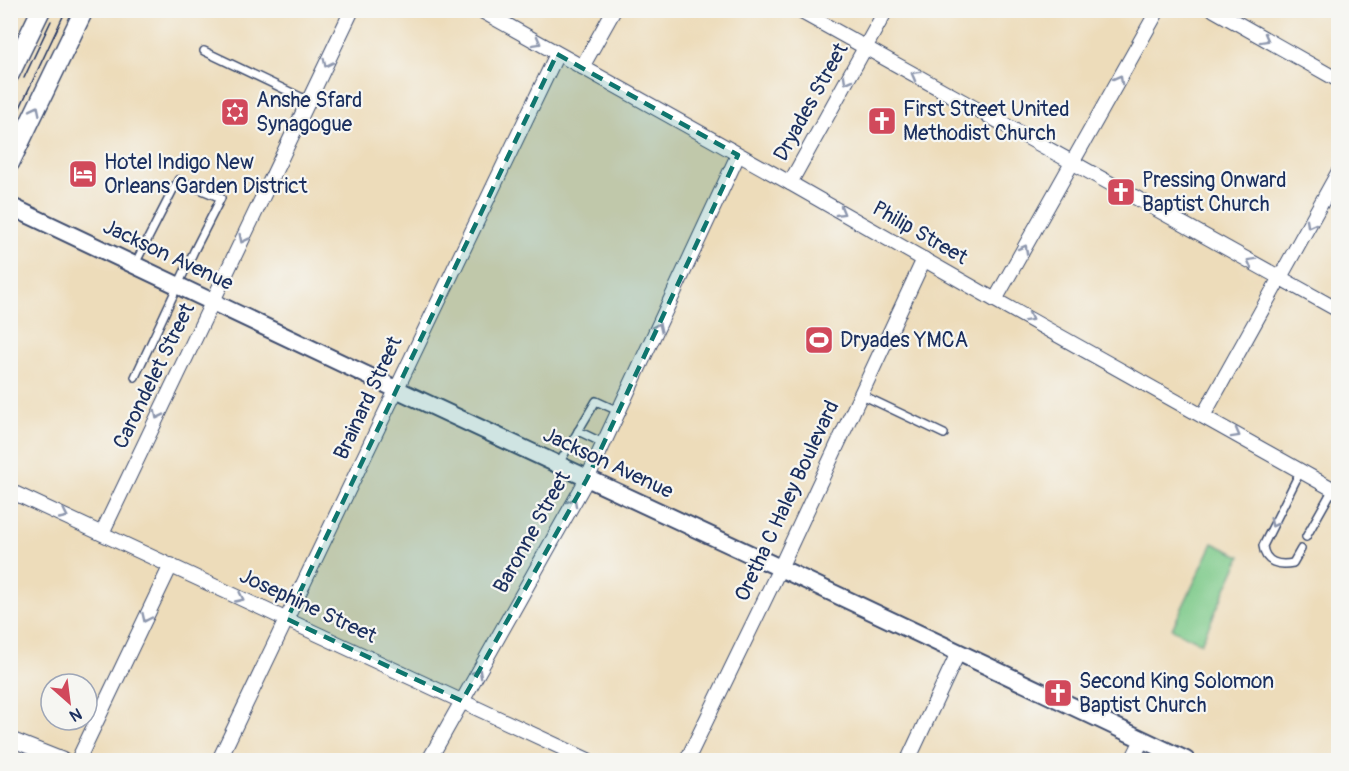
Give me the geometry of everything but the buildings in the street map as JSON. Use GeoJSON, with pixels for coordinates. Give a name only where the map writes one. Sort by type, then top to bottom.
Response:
{"type":"FeatureCollection","features":[{"type":"Feature","properties":{"kind":"main road"},"geometry":{"type":"LineString","coordinates":[[10,74],[41,10]]}},
{"type":"Feature","properties":{"kind":"main road"},"geometry":{"type":"LineString","coordinates":[[10,163],[84,10]]}},
{"type":"Feature","properties":{"kind":"street","name":"Carondelet Street"},"geometry":{"type":"LineString","coordinates":[[102,533],[352,10]]}},
{"type":"Feature","properties":{"kind":"street","name":"Philip Street"},"geometry":{"type":"LineString","coordinates":[[480,10],[1336,490]]}},
{"type":"Feature","properties":{"kind":"street"},"geometry":{"type":"LineString","coordinates":[[582,67],[614,10]]}},
{"type":"Feature","properties":{"kind":"street"},"geometry":{"type":"LineString","coordinates":[[798,10],[1338,310]]}},
{"type":"Feature","properties":{"kind":"street","name":"Dryades Street"},"geometry":{"type":"LineString","coordinates":[[790,183],[886,10]]}},
{"type":"Feature","properties":{"kind":"street"},"geometry":{"type":"LineString","coordinates":[[995,300],[1158,10]]}},
{"type":"Feature","properties":{"kind":"street"},"geometry":{"type":"LineString","coordinates":[[1214,10],[1338,80]]}},
{"type":"Feature","properties":{"kind":"street","name":"Brainard Street"},"geometry":{"type":"LineString","coordinates":[[219,760],[557,54]]}},
{"type":"Feature","properties":{"kind":"street","name":"Baronne Street"},"geometry":{"type":"LineString","coordinates":[[429,760],[587,478],[738,155]]}},
{"type":"Feature","properties":{"kind":"street"},"geometry":{"type":"LineString","coordinates":[[1203,416],[1338,173]]}},
{"type":"Feature","properties":{"kind":"street","name":"Jackson Avenue"},"geometry":{"type":"LineString","coordinates":[[10,206],[1186,760]]}},
{"type":"Feature","properties":{"kind":"street","name":"Oretha C Haley Boulevard"},"geometry":{"type":"LineString","coordinates":[[687,760],[780,568],[924,260]]}},
{"type":"Feature","properties":{"kind":"street","name":"Josephine Street"},"geometry":{"type":"LineString","coordinates":[[10,491],[588,760]]}},
{"type":"Feature","properties":{"kind":"street"},"geometry":{"type":"LineString","coordinates":[[78,760],[171,565]]}},
{"type":"Feature","properties":{"kind":"street"},"geometry":{"type":"LineString","coordinates":[[908,760],[958,653]]}},
{"type":"Feature","properties":{"kind":"street"},"geometry":{"type":"LineString","coordinates":[[10,739],[63,760]]}},
{"type":"Feature","properties":{"kind":"street"},"geometry":{"type":"LineString","coordinates":[[1132,760],[1142,740]]}},
{"type":"Feature","properties":{"kind":"lane"},"geometry":{"type":"LineString","coordinates":[[204,51],[309,101]]}},
{"type":"Feature","properties":{"kind":"lane"},"geometry":{"type":"LineString","coordinates":[[135,264],[178,180],[221,198],[135,377]]}},
{"type":"Feature","properties":{"kind":"lane"},"geometry":{"type":"LineString","coordinates":[[860,394],[944,434]]}},
{"type":"Feature","properties":{"kind":"lane"},"geometry":{"type":"LineString","coordinates":[[558,465],[596,401],[618,411]]}},
{"type":"Feature","properties":{"kind":"lane"},"geometry":{"type":"LineString","coordinates":[[578,432],[603,443]]}},
{"type":"Feature","properties":{"kind":"lane"},"geometry":{"type":"LineString","coordinates":[[1301,470],[1263,550],[1268,558],[1282,565],[1293,563],[1301,549]]}},
{"type":"Feature","properties":{"kind":"lane"},"geometry":{"type":"LineString","coordinates":[[1306,537],[1336,490]]}},
{"type":"Feature","properties":{"kind":"highlighted area"},"geometry":{"type":"Polygon","coordinates":[[[557,54],[738,155],[587,479],[462,701],[287,619],[557,54]]]}},
{"type":"Feature","properties":{"kind":"green space"},"geometry":{"type":"Polygon","coordinates":[[[1213,543],[1241,556],[1201,643],[1172,629],[1213,543]]]}},
{"type":"Feature","properties":{"kind":"tram line"},"geometry":{"type":"LineString","coordinates":[[10,129],[66,10]]}},
{"type":"Feature","properties":{"kind":"tram line"},"geometry":{"type":"LineString","coordinates":[[24,78],[51,21]]}},
{"type":"Feature","properties":{"kind":"place","name":"Anshe Sfard Synagogue"},"geometry":{"type":"Point","coordinates":[235,112]}},
{"type":"Feature","properties":{"kind":"place","name":"First Street United Methodist Church"},"geometry":{"type":"Point","coordinates":[882,121]}},
{"type":"Feature","properties":{"kind":"place","name":"Hotel Indigo New Orleans Garden District"},"geometry":{"type":"Point","coordinates":[83,174]}},
{"type":"Feature","properties":{"kind":"place","name":"Pressing Onward Baptist Church"},"geometry":{"type":"Point","coordinates":[1121,192]}},
{"type":"Feature","properties":{"kind":"place","name":"Dryades YMCA"},"geometry":{"type":"Point","coordinates":[819,340]}},
{"type":"Feature","properties":{"kind":"place","name":"Second King Solomon Baptist Church"},"geometry":{"type":"Point","coordinates":[1058,693]}}]}
